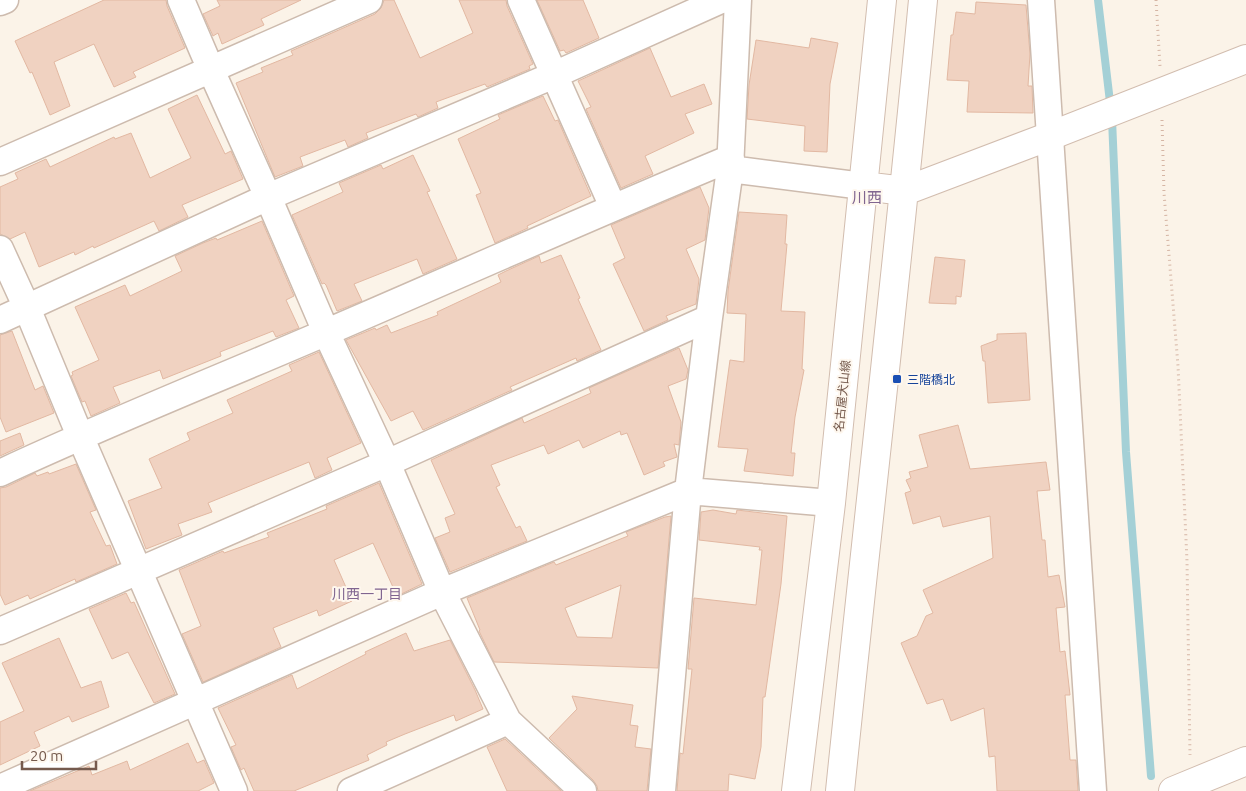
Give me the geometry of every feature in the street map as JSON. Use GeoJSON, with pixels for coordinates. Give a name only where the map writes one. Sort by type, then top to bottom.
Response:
{"type":"FeatureCollection","features":[{"type":"Feature","properties":{"kind":"main road","name":"名古屋犬山線"},"geometry":{"type":"LineString","coordinates":[[796,791],[831,503],[882,0]]}},
{"type":"Feature","properties":{"kind":"main road"},"geometry":{"type":"LineString","coordinates":[[840,791],[905,191],[923,0]]}},
{"type":"Feature","properties":{"kind":"main road"},"geometry":{"type":"LineString","coordinates":[[863,186],[905,191],[1246,59]]}},
{"type":"Feature","properties":{"kind":"main road"},"geometry":{"type":"LineString","coordinates":[[1182,787],[1246,761]]}},
{"type":"Feature","properties":{"kind":"street"},"geometry":{"type":"LineString","coordinates":[[0,2],[4,0]]}},
{"type":"Feature","properties":{"kind":"street"},"geometry":{"type":"LineString","coordinates":[[181,0],[210,70],[268,197],[326,332],[387,464],[442,592],[508,721],[583,791]]}},
{"type":"Feature","properties":{"kind":"street"},"geometry":{"type":"LineString","coordinates":[[0,162],[369,0]]}},
{"type":"Feature","properties":{"kind":"street"},"geometry":{"type":"LineString","coordinates":[[521,0],[613,207]]}},
{"type":"Feature","properties":{"kind":"street"},"geometry":{"type":"LineString","coordinates":[[0,320],[268,197],[554,75],[720,0]]}},
{"type":"Feature","properties":{"kind":"street"},"geometry":{"type":"LineString","coordinates":[[662,791],[688,491],[709,318],[731,163],[738,0]]}},
{"type":"Feature","properties":{"kind":"street"},"geometry":{"type":"LineString","coordinates":[[1041,0],[1093,791]]}},
{"type":"Feature","properties":{"kind":"street"},"geometry":{"type":"LineString","coordinates":[[0,473],[80,436],[326,332],[613,207],[731,163],[863,186]]}},
{"type":"Feature","properties":{"kind":"street"},"geometry":{"type":"LineString","coordinates":[[0,249],[234,791]]}},
{"type":"Feature","properties":{"kind":"street"},"geometry":{"type":"LineString","coordinates":[[0,631],[387,464],[709,318]]}},
{"type":"Feature","properties":{"kind":"street"},"geometry":{"type":"LineString","coordinates":[[0,788],[442,592],[688,491],[831,503]]}},
{"type":"Feature","properties":{"kind":"street"},"geometry":{"type":"LineString","coordinates":[[351,791],[508,721]]}},
{"type":"Feature","properties":{"kind":"path"},"geometry":{"type":"LineString","coordinates":[[1156,0],[1149,98],[1164,193],[1178,366],[1187,551],[1182,787]]}},
{"type":"Feature","properties":{"kind":"building"},"geometry":{"type":"Polygon","coordinates":[[[104,0],[166,0],[185,48],[133,72],[136,77],[114,87],[94,44],[54,62],[70,106],[50,115],[32,72],[30,73],[15,41],[104,0]]]}},
{"type":"Feature","properties":{"kind":"building"},"geometry":{"type":"Polygon","coordinates":[[[217,0],[301,0],[261,19],[264,25],[222,44],[218,33],[213,36],[203,14],[220,6],[217,0]]]}},
{"type":"Feature","properties":{"kind":"building"},"geometry":{"type":"Polygon","coordinates":[[[384,0],[394,0],[420,58],[473,33],[459,0],[506,0],[533,64],[529,66],[530,69],[487,87],[485,84],[436,102],[438,108],[418,117],[416,114],[366,133],[368,138],[348,147],[345,140],[300,157],[303,166],[275,177],[236,83],[263,72],[261,68],[293,55],[291,51],[375,14],[381,8],[384,0]]]}},
{"type":"Feature","properties":{"kind":"building"},"geometry":{"type":"Polygon","coordinates":[[[537,0],[583,0],[599,38],[566,53],[564,50],[560,51],[537,0]]]}},
{"type":"Feature","properties":{"kind":"building"},"geometry":{"type":"Polygon","coordinates":[[[976,2],[1026,5],[1030,54],[1028,86],[1032,86],[1033,113],[967,112],[969,81],[947,80],[951,35],[953,35],[956,12],[975,14],[976,2]]]}},
{"type":"Feature","properties":{"kind":"building"},"geometry":{"type":"Polygon","coordinates":[[[811,38],[838,43],[830,84],[827,152],[804,151],[805,126],[747,119],[749,85],[756,40],[809,48],[811,38]]]}},
{"type":"Feature","properties":{"kind":"building"},"geometry":{"type":"Polygon","coordinates":[[[650,48],[671,97],[704,84],[712,104],[685,114],[694,133],[645,156],[653,174],[621,188],[586,109],[591,107],[578,81],[650,48]]]}},
{"type":"Feature","properties":{"kind":"building"},"geometry":{"type":"Polygon","coordinates":[[[197,95],[225,154],[231,151],[243,179],[182,205],[188,217],[159,231],[154,221],[94,248],[93,246],[75,255],[74,252],[39,267],[25,232],[10,239],[0,234],[0,187],[18,179],[15,173],[46,159],[50,167],[114,137],[115,139],[131,133],[150,178],[191,158],[168,109],[197,95]]]}},
{"type":"Feature","properties":{"kind":"building"},"geometry":{"type":"Polygon","coordinates":[[[543,96],[555,121],[558,120],[591,196],[495,243],[476,195],[481,193],[458,139],[500,119],[498,115],[543,96]]]}},
{"type":"Feature","properties":{"kind":"building"},"geometry":{"type":"Polygon","coordinates":[[[413,155],[430,191],[427,192],[457,259],[423,274],[417,259],[354,284],[362,301],[337,311],[326,285],[322,284],[292,215],[343,192],[339,183],[381,165],[383,169],[413,155]]]}},
{"type":"Feature","properties":{"kind":"building"},"geometry":{"type":"Polygon","coordinates":[[[700,187],[709,208],[705,240],[686,249],[699,279],[696,304],[666,316],[668,320],[644,331],[613,264],[625,258],[611,225],[700,187]]]}},
{"type":"Feature","properties":{"kind":"building"},"geometry":{"type":"Polygon","coordinates":[[[739,212],[787,215],[785,244],[787,244],[781,311],[805,312],[802,369],[804,370],[795,417],[791,453],[795,453],[793,476],[744,471],[748,449],[718,447],[730,360],[744,362],[746,314],[727,313],[728,291],[739,212]]]}},
{"type":"Feature","properties":{"kind":"building"},"geometry":{"type":"Polygon","coordinates":[[[262,221],[294,296],[286,300],[299,328],[276,337],[273,331],[220,352],[221,356],[163,379],[160,370],[113,387],[120,403],[91,416],[85,401],[82,402],[71,376],[73,375],[72,372],[99,360],[75,307],[125,285],[130,296],[182,271],[175,256],[203,243],[216,238],[217,240],[262,221]]]}},
{"type":"Feature","properties":{"kind":"building"},"geometry":{"type":"Polygon","coordinates":[[[561,255],[601,350],[577,361],[576,358],[510,387],[512,390],[423,430],[413,411],[391,421],[346,340],[387,325],[391,333],[438,315],[437,312],[501,282],[498,275],[506,271],[539,256],[541,263],[561,255]]]}},
{"type":"Feature","properties":{"kind":"building"},"geometry":{"type":"Polygon","coordinates":[[[935,257],[965,260],[961,297],[956,296],[956,304],[929,303],[935,257]]]}},
{"type":"Feature","properties":{"kind":"building"},"geometry":{"type":"Polygon","coordinates":[[[12,331],[35,390],[43,386],[54,413],[6,432],[0,417],[0,335],[12,331]]]}},
{"type":"Feature","properties":{"kind":"building"},"geometry":{"type":"Polygon","coordinates":[[[1026,333],[1030,400],[988,403],[985,361],[983,361],[981,346],[997,340],[997,334],[1026,333]]]}},
{"type":"Feature","properties":{"kind":"building"},"geometry":{"type":"Polygon","coordinates":[[[679,348],[688,370],[686,379],[668,386],[681,422],[679,445],[674,444],[677,457],[663,462],[665,466],[644,475],[627,433],[621,435],[620,431],[583,448],[579,440],[548,454],[544,445],[491,465],[500,485],[496,487],[516,528],[520,526],[527,541],[450,572],[435,538],[450,532],[445,518],[455,514],[431,460],[522,418],[524,423],[591,393],[589,388],[679,348]]]}},
{"type":"Feature","properties":{"kind":"building"},"geometry":{"type":"Polygon","coordinates":[[[319,352],[361,443],[327,458],[332,470],[315,478],[309,462],[208,503],[212,512],[178,524],[182,535],[146,549],[128,501],[162,488],[149,459],[190,440],[187,433],[233,413],[227,400],[292,371],[289,365],[319,352]]]}},
{"type":"Feature","properties":{"kind":"building"},"geometry":{"type":"Polygon","coordinates":[[[958,425],[970,469],[1046,462],[1050,490],[1037,491],[1042,540],[1045,540],[1048,577],[1059,575],[1065,607],[1056,608],[1060,652],[1065,651],[1070,695],[1065,695],[1070,760],[1076,760],[1078,791],[997,791],[995,756],[989,757],[984,708],[951,721],[943,699],[927,704],[901,643],[917,636],[926,616],[933,613],[923,590],[993,558],[990,516],[943,527],[940,516],[913,524],[905,493],[911,491],[906,480],[911,478],[909,472],[928,467],[919,435],[958,425]]]}},
{"type":"Feature","properties":{"kind":"building"},"geometry":{"type":"Polygon","coordinates":[[[20,433],[24,445],[0,456],[0,441],[20,433]]]}},
{"type":"Feature","properties":{"kind":"building"},"geometry":{"type":"Polygon","coordinates":[[[76,464],[96,510],[90,512],[106,546],[110,545],[117,564],[76,582],[75,579],[30,599],[28,595],[5,605],[0,594],[0,488],[35,473],[37,476],[48,472],[49,474],[76,464]]]}},
{"type":"Feature","properties":{"kind":"building"},"geometry":{"type":"Polygon","coordinates":[[[379,483],[422,584],[397,596],[373,543],[334,560],[352,601],[319,616],[317,610],[273,628],[281,647],[203,682],[182,634],[201,626],[179,570],[223,551],[224,553],[269,537],[267,533],[327,509],[326,506],[379,483]]]}},
{"type":"Feature","properties":{"kind":"building"},"geometry":{"type":"Polygon","coordinates":[[[713,510],[736,514],[737,510],[787,516],[781,584],[765,697],[763,697],[761,747],[755,779],[729,774],[728,791],[677,791],[680,753],[683,754],[692,669],[688,669],[694,598],[756,605],[762,550],[759,550],[760,547],[699,540],[701,512],[713,510]]]}},
{"type":"Feature","properties":{"kind":"building"},"geometry":{"type":"Polygon","coordinates":[[[671,516],[658,668],[494,662],[479,631],[467,598],[554,562],[556,565],[628,536],[626,532],[671,516]],[[621,585],[565,608],[577,637],[612,638],[621,585]]]}},
{"type":"Feature","properties":{"kind":"building"},"geometry":{"type":"Polygon","coordinates":[[[126,593],[131,603],[134,602],[175,694],[154,703],[128,652],[112,659],[89,609],[126,593]]]}},
{"type":"Feature","properties":{"kind":"building"},"geometry":{"type":"Polygon","coordinates":[[[406,633],[414,651],[450,640],[483,709],[456,721],[454,715],[386,742],[387,745],[367,755],[369,760],[294,791],[254,791],[244,768],[241,770],[231,747],[236,745],[218,708],[292,675],[297,689],[366,654],[365,652],[406,633]]]}},
{"type":"Feature","properties":{"kind":"building"},"geometry":{"type":"Polygon","coordinates":[[[59,638],[81,688],[101,681],[109,707],[72,722],[69,716],[34,732],[40,746],[0,765],[0,722],[24,711],[2,663],[59,638]]]}},
{"type":"Feature","properties":{"kind":"building"},"geometry":{"type":"Polygon","coordinates":[[[572,696],[633,705],[630,725],[638,726],[635,747],[651,749],[647,791],[598,791],[593,780],[549,738],[577,709],[572,696]]]}},
{"type":"Feature","properties":{"kind":"building"},"geometry":{"type":"Polygon","coordinates":[[[505,739],[561,791],[507,791],[487,747],[505,739]]]}},
{"type":"Feature","properties":{"kind":"building"},"geometry":{"type":"Polygon","coordinates":[[[188,743],[197,763],[204,760],[214,783],[198,791],[30,791],[89,766],[92,775],[127,761],[130,770],[188,743]]]}},
{"type":"Feature","properties":{"kind":"waterway"},"geometry":{"type":"LineString","coordinates":[[1098,0],[1112,119],[1126,452],[1151,776]]}},
{"type":"Feature","properties":{"kind":"place","name":"三階橋北"},"geometry":{"type":"Point","coordinates":[897,379]}},
{"type":"Feature","properties":{"kind":"district","name":"川西"},"geometry":{"type":"Point","coordinates":[867,197]}},
{"type":"Feature","properties":{"kind":"district","name":"川西一丁目"},"geometry":{"type":"Point","coordinates":[367,594]}}]}
